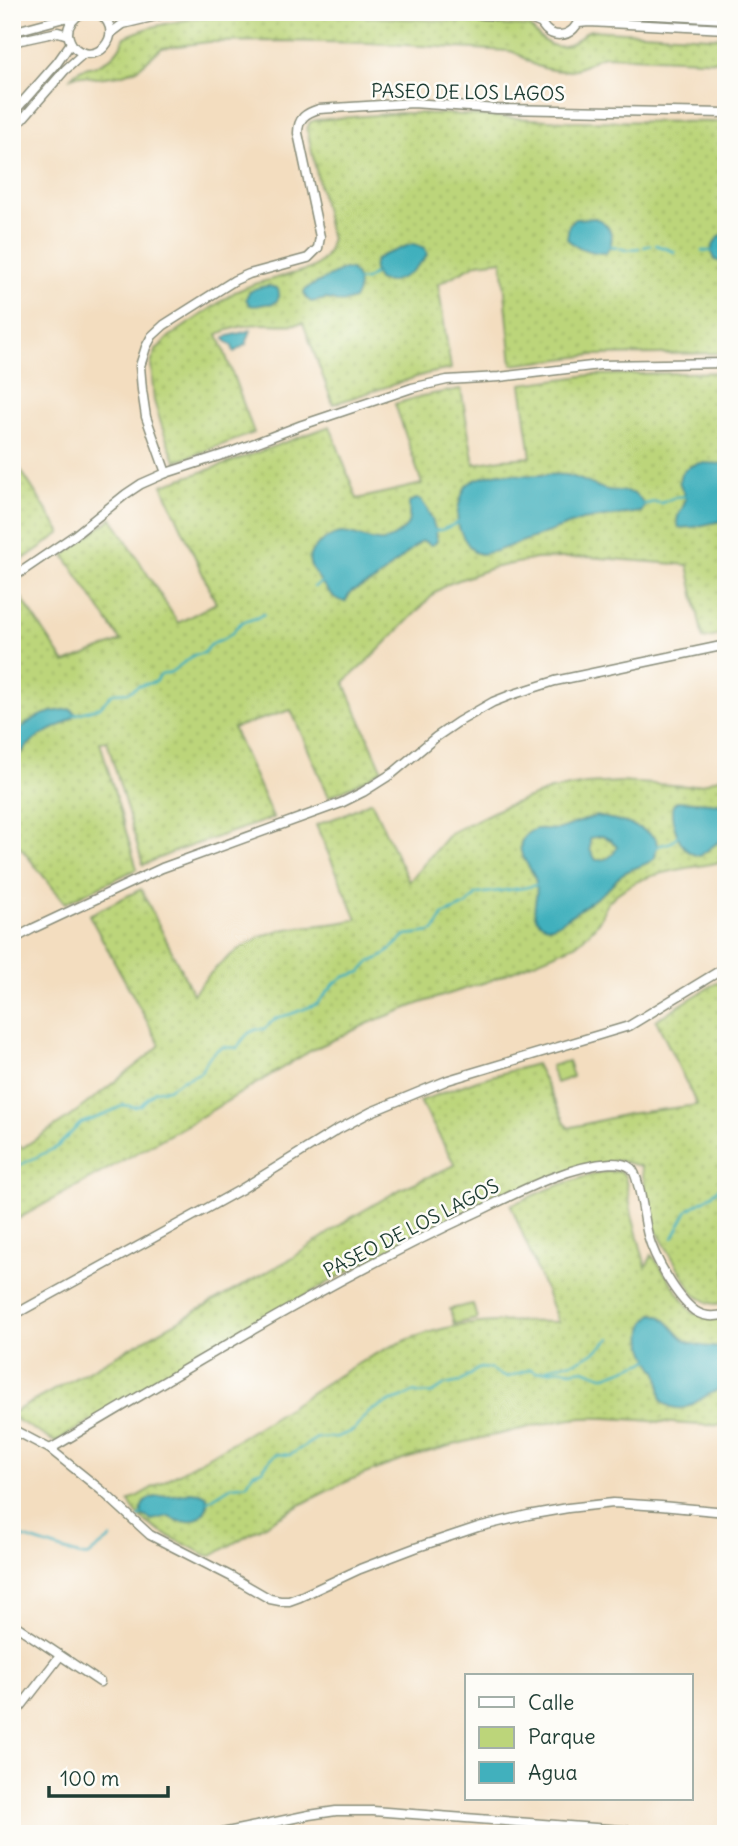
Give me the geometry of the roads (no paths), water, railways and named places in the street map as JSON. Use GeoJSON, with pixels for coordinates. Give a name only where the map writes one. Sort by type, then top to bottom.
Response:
{"type":"FeatureCollection","features":[{"type":"Feature","properties":{"kind":"street"},"geometry":{"type":"LineString","coordinates":[[99,14],[117,16],[128,12]]}},
{"type":"Feature","properties":{"kind":"street"},"geometry":{"type":"LineString","coordinates":[[111,33],[123,24],[173,12]]}},
{"type":"Feature","properties":{"kind":"street"},"geometry":{"type":"LineString","coordinates":[[441,12],[528,18],[559,36],[571,32],[579,23],[580,12]]}},
{"type":"Feature","properties":{"kind":"street"},"geometry":{"type":"LineString","coordinates":[[539,12],[540,23]]}},
{"type":"Feature","properties":{"kind":"street"},"geometry":{"type":"LineString","coordinates":[[598,12],[726,19]]}},
{"type":"Feature","properties":{"kind":"street"},"geometry":{"type":"LineString","coordinates":[[12,32],[79,14]]}},
{"type":"Feature","properties":{"kind":"street"},"geometry":{"type":"LineString","coordinates":[[12,114],[57,63],[70,39],[69,25],[79,14]]}},
{"type":"Feature","properties":{"kind":"street"},"geometry":{"type":"LineString","coordinates":[[12,42],[58,32],[70,39],[77,50],[94,53],[108,42],[111,33],[109,23],[99,14]]}},
{"type":"Feature","properties":{"kind":"street"},"geometry":{"type":"LineString","coordinates":[[579,23],[726,29]]}},
{"type":"Feature","properties":{"kind":"street"},"geometry":{"type":"LineString","coordinates":[[12,131],[84,53]]}},
{"type":"Feature","properties":{"kind":"street","name":"PASEO DE LOS LAGOS"},"geometry":{"type":"LineString","coordinates":[[166,473],[144,404],[140,366],[146,347],[152,336],[164,326],[219,288],[249,274],[308,258],[318,248],[320,237],[298,133],[305,114],[319,109],[412,103],[498,109],[726,113]]}},
{"type":"Feature","properties":{"kind":"street"},"geometry":{"type":"LineString","coordinates":[[12,578],[75,535],[141,484],[412,388],[447,380],[600,365],[726,363]]}},
{"type":"Feature","properties":{"kind":"street"},"geometry":{"type":"LineString","coordinates":[[12,940],[163,868],[341,803],[393,773],[436,737],[493,702],[555,681],[726,645]]}},
{"type":"Feature","properties":{"kind":"street"},"geometry":{"type":"LineString","coordinates":[[12,1316],[240,1190],[371,1112],[448,1080],[629,1026],[726,967]]}},
{"type":"Feature","properties":{"kind":"street","name":"PASEO DE LOS LAGOS"},"geometry":{"type":"LineString","coordinates":[[50,1449],[302,1301],[437,1230],[532,1186],[598,1165],[615,1163],[632,1169],[647,1233],[677,1290],[688,1304],[701,1314],[726,1314]]}},
{"type":"Feature","properties":{"kind":"street"},"geometry":{"type":"LineString","coordinates":[[12,1429],[50,1449],[101,1490],[150,1535],[270,1599],[280,1601],[300,1597],[360,1569],[435,1541],[527,1515],[613,1503],[726,1512]]}},
{"type":"Feature","properties":{"kind":"street"},"geometry":{"type":"LineString","coordinates":[[12,1623],[100,1682]]}},
{"type":"Feature","properties":{"kind":"street"},"geometry":{"type":"LineString","coordinates":[[12,1718],[60,1656]]}},
{"type":"Feature","properties":{"kind":"street"},"geometry":{"type":"LineString","coordinates":[[217,1834],[336,1811],[674,1834]]}},
{"type":"Feature","properties":{"kind":"water"},"geometry":{"type":"Polygon","coordinates":[[[595,218],[611,232],[611,242],[606,253],[585,250],[567,239],[569,225],[575,219],[595,218]]]}},
{"type":"Feature","properties":{"kind":"water"},"geometry":{"type":"Polygon","coordinates":[[[724,233],[726,264],[715,260],[712,252],[715,242],[724,233]]]}},
{"type":"Feature","properties":{"kind":"water"},"geometry":{"type":"Polygon","coordinates":[[[414,244],[425,248],[427,255],[417,266],[399,279],[385,282],[378,280],[374,269],[377,258],[414,244]]]}},
{"type":"Feature","properties":{"kind":"water"},"geometry":{"type":"Polygon","coordinates":[[[344,269],[351,270],[357,280],[358,292],[354,299],[342,303],[327,299],[311,302],[306,298],[304,292],[307,288],[344,269]]]}},
{"type":"Feature","properties":{"kind":"water"},"geometry":{"type":"Polygon","coordinates":[[[268,286],[277,288],[278,299],[272,304],[250,305],[246,299],[249,293],[268,286]]]}},
{"type":"Feature","properties":{"kind":"water"},"geometry":{"type":"Polygon","coordinates":[[[251,330],[246,344],[234,352],[225,340],[225,337],[251,330]]]}},
{"type":"Feature","properties":{"kind":"water"},"geometry":{"type":"Polygon","coordinates":[[[701,463],[726,464],[726,520],[679,528],[678,516],[685,499],[680,476],[689,467],[701,463]]]}},
{"type":"Feature","properties":{"kind":"water"},"geometry":{"type":"Polygon","coordinates":[[[499,473],[566,475],[603,489],[635,494],[644,508],[641,512],[582,520],[481,554],[474,552],[460,532],[457,519],[459,504],[467,485],[499,473]]]}},
{"type":"Feature","properties":{"kind":"water"},"geometry":{"type":"Polygon","coordinates":[[[421,500],[430,515],[437,541],[430,545],[424,541],[420,542],[375,581],[351,592],[345,602],[333,596],[315,574],[310,563],[309,558],[315,548],[329,537],[341,533],[378,541],[389,539],[406,527],[409,502],[421,500]]]}},
{"type":"Feature","properties":{"kind":"water"},"geometry":{"type":"Polygon","coordinates":[[[71,709],[76,714],[72,718],[33,740],[12,762],[12,736],[38,716],[71,709]]]}},
{"type":"Feature","properties":{"kind":"water"},"geometry":{"type":"Polygon","coordinates":[[[677,801],[726,804],[726,836],[700,856],[690,852],[679,839],[674,827],[672,809],[677,801]]]}},
{"type":"Feature","properties":{"kind":"water"},"geometry":{"type":"Polygon","coordinates":[[[596,816],[620,821],[650,834],[656,839],[655,858],[621,875],[606,890],[563,920],[552,926],[544,925],[535,916],[536,881],[522,855],[522,841],[534,830],[556,830],[596,816]],[[602,836],[590,838],[590,850],[596,860],[606,859],[614,853],[617,847],[602,836]]]}},
{"type":"Feature","properties":{"kind":"water"},"geometry":{"type":"Polygon","coordinates":[[[653,1314],[667,1321],[682,1338],[691,1343],[726,1349],[726,1386],[684,1408],[665,1403],[658,1373],[646,1353],[642,1335],[645,1323],[653,1314]]]}},
{"type":"Feature","properties":{"kind":"water"},"geometry":{"type":"Polygon","coordinates":[[[190,1492],[207,1496],[207,1508],[196,1519],[179,1521],[169,1516],[152,1520],[142,1515],[142,1507],[152,1498],[190,1492]]]}},
{"type":"Feature","properties":{"kind":"waterway"},"geometry":{"type":"LineString","coordinates":[[644,247],[651,245]]}},
{"type":"Feature","properties":{"kind":"waterway"},"geometry":{"type":"LineString","coordinates":[[656,245],[675,252]]}},
{"type":"Feature","properties":{"kind":"waterway"},"geometry":{"type":"LineString","coordinates":[[611,246],[626,250],[639,248]]}},
{"type":"Feature","properties":{"kind":"waterway"},"geometry":{"type":"LineString","coordinates":[[702,251],[712,251]]}},
{"type":"Feature","properties":{"kind":"waterway"},"geometry":{"type":"LineString","coordinates":[[358,281],[366,280],[374,274]]}},
{"type":"Feature","properties":{"kind":"waterway"},"geometry":{"type":"LineString","coordinates":[[641,505],[688,496]]}},
{"type":"Feature","properties":{"kind":"waterway"},"geometry":{"type":"LineString","coordinates":[[431,531],[460,522]]}},
{"type":"Feature","properties":{"kind":"waterway"},"geometry":{"type":"LineString","coordinates":[[314,587],[323,581]]}},
{"type":"Feature","properties":{"kind":"waterway"},"geometry":{"type":"LineString","coordinates":[[74,715],[100,707],[113,693],[129,692],[138,686],[155,682],[161,675],[171,672],[194,655],[204,653],[214,642],[227,637],[241,623],[264,614]]}},
{"type":"Feature","properties":{"kind":"waterway"},"geometry":{"type":"LineString","coordinates":[[654,847],[672,842],[678,835]]}},
{"type":"Feature","properties":{"kind":"waterway"},"geometry":{"type":"LineString","coordinates":[[12,1169],[57,1147],[81,1123],[124,1105],[141,1105],[155,1091],[168,1089],[200,1073],[217,1050],[223,1047],[237,1048],[248,1034],[264,1029],[276,1018],[317,1004],[336,982],[361,972],[406,935],[435,930],[443,915],[466,905],[477,894],[541,884]]}},
{"type":"Feature","properties":{"kind":"waterway"},"geometry":{"type":"LineString","coordinates":[[673,1238],[688,1210],[726,1182]]}},
{"type":"Feature","properties":{"kind":"waterway"},"geometry":{"type":"LineString","coordinates":[[546,1370],[584,1358],[611,1338]]}},
{"type":"Feature","properties":{"kind":"waterway"},"geometry":{"type":"LineString","coordinates":[[208,1501],[232,1486],[247,1484],[253,1473],[262,1470],[277,1454],[290,1455],[317,1438],[337,1437],[350,1432],[368,1412],[414,1392],[433,1393],[445,1385],[460,1382],[481,1368],[508,1377],[531,1369],[536,1372],[584,1369],[606,1376],[652,1359]]}},
{"type":"Feature","properties":{"kind":"waterway"},"geometry":{"type":"LineString","coordinates":[[12,1537],[22,1537],[81,1556],[89,1555],[111,1538]]}}]}
